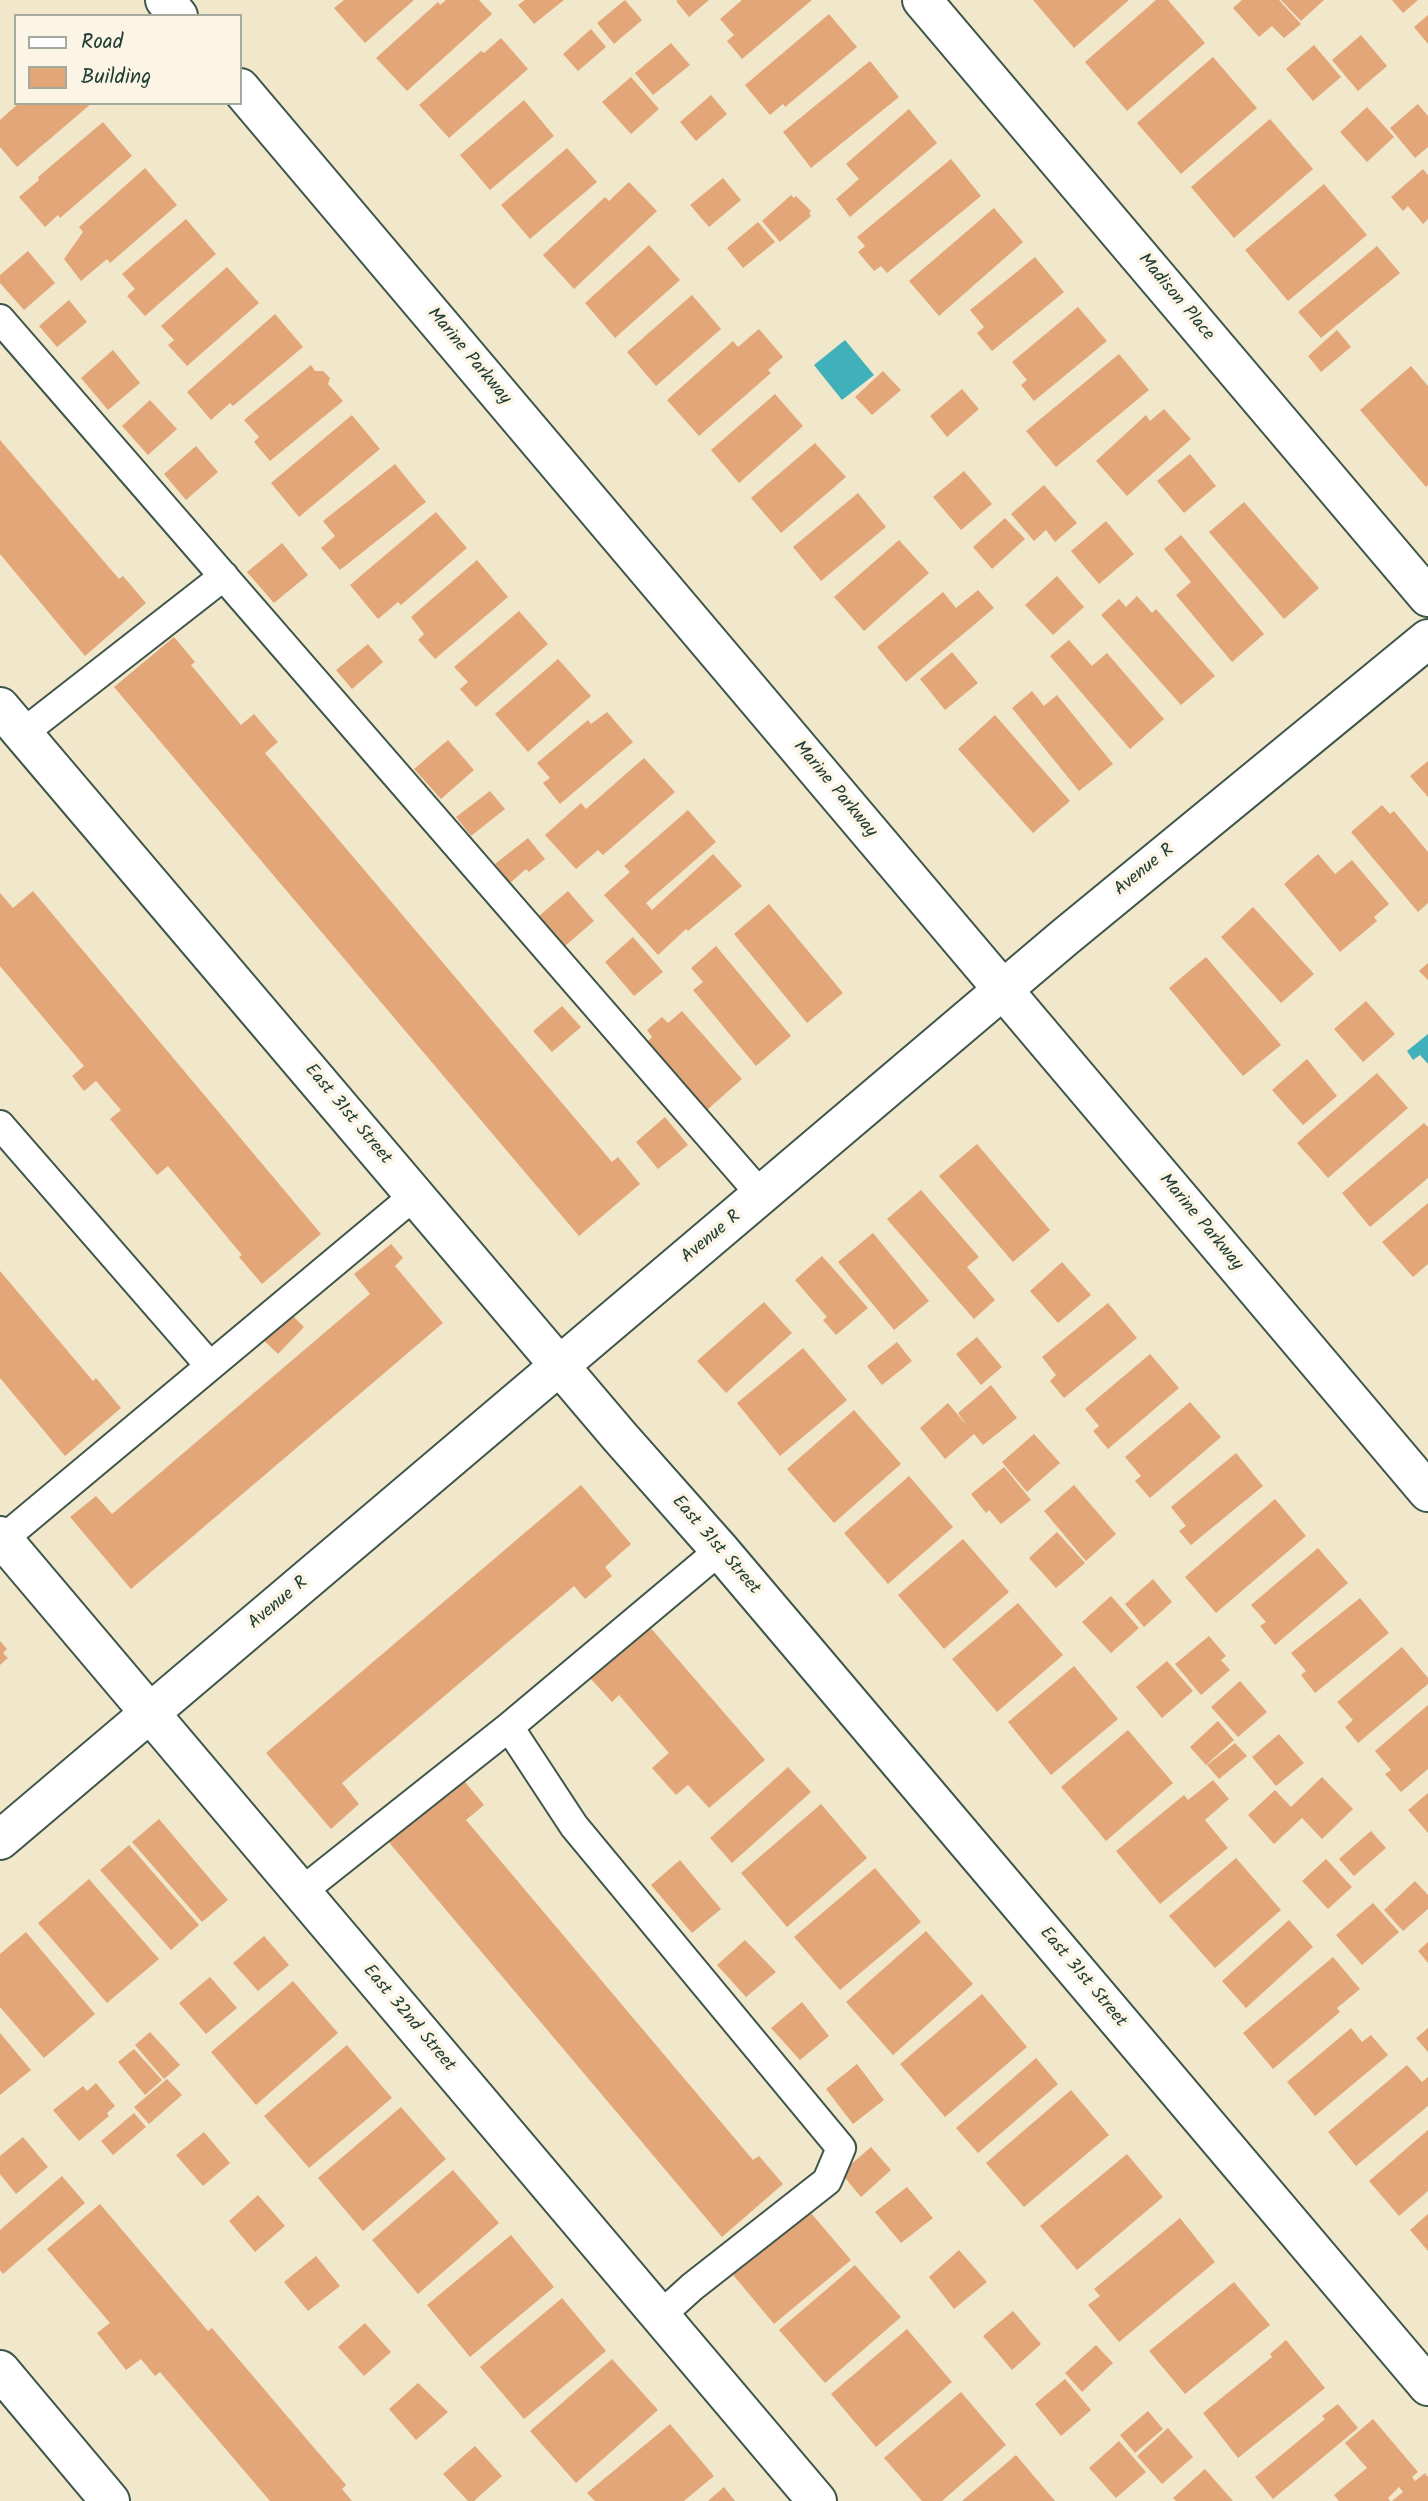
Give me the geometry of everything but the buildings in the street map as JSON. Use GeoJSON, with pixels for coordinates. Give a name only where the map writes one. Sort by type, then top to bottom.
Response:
{"type":"FeatureCollection","features":[{"type":"Feature","properties":{"kind":"street"},"geometry":{"type":"LineString","coordinates":[[165,0],[176,14]]}},
{"type":"Feature","properties":{"kind":"street","name":"Madison Place"},"geometry":{"type":"LineString","coordinates":[[922,0],[1428,597]]}},
{"type":"Feature","properties":{"kind":"street","name":"Marine Parkway"},"geometry":{"type":"LineString","coordinates":[[242,90],[1428,1492]]}},
{"type":"Feature","properties":{"kind":"street","name":"Avenue R"},"geometry":{"type":"LineString","coordinates":[[0,1840],[762,1196],[1002,989],[1428,639]]}},
{"type":"Feature","properties":{"kind":"street","name":"East 31st Street"},"geometry":{"type":"LineString","coordinates":[[11,720],[560,1366],[720,1550],[1428,2386]]}},
{"type":"Feature","properties":{"kind":"street","name":"East 32nd Street"},"geometry":{"type":"LineString","coordinates":[[1,1538],[817,2501]]}},
{"type":"Feature","properties":{"kind":"street"},"geometry":{"type":"LineString","coordinates":[[0,2371],[110,2501]]}},
{"type":"Feature","properties":{"kind":"lane"},"geometry":{"type":"LineString","coordinates":[[0,319],[762,1196]]}},
{"type":"Feature","properties":{"kind":"lane"},"geometry":{"type":"LineString","coordinates":[[11,720],[224,576]]}},
{"type":"Feature","properties":{"kind":"lane"},"geometry":{"type":"LineString","coordinates":[[0,1125],[210,1366]]}},
{"type":"Feature","properties":{"kind":"lane"},"geometry":{"type":"LineString","coordinates":[[1,1538],[415,1195]]}},
{"type":"Feature","properties":{"kind":"lane"},"geometry":{"type":"LineString","coordinates":[[301,1892],[509,1727],[720,1550]]}},
{"type":"Feature","properties":{"kind":"lane"},"geometry":{"type":"LineString","coordinates":[[509,1727],[574,1826],[841,2148],[827,2181],[692,2287],[660,2316]]}},
{"type":"Feature","properties":{"kind":"water"},"geometry":{"type":"Polygon","coordinates":[[[845,340],[874,375],[842,400],[814,365],[845,340]]]}},
{"type":"Feature","properties":{"kind":"water"},"geometry":{"type":"Polygon","coordinates":[[[1428,1034],[1428,1064],[1420,1055],[1413,1060],[1407,1051],[1428,1034]]]}}]}
